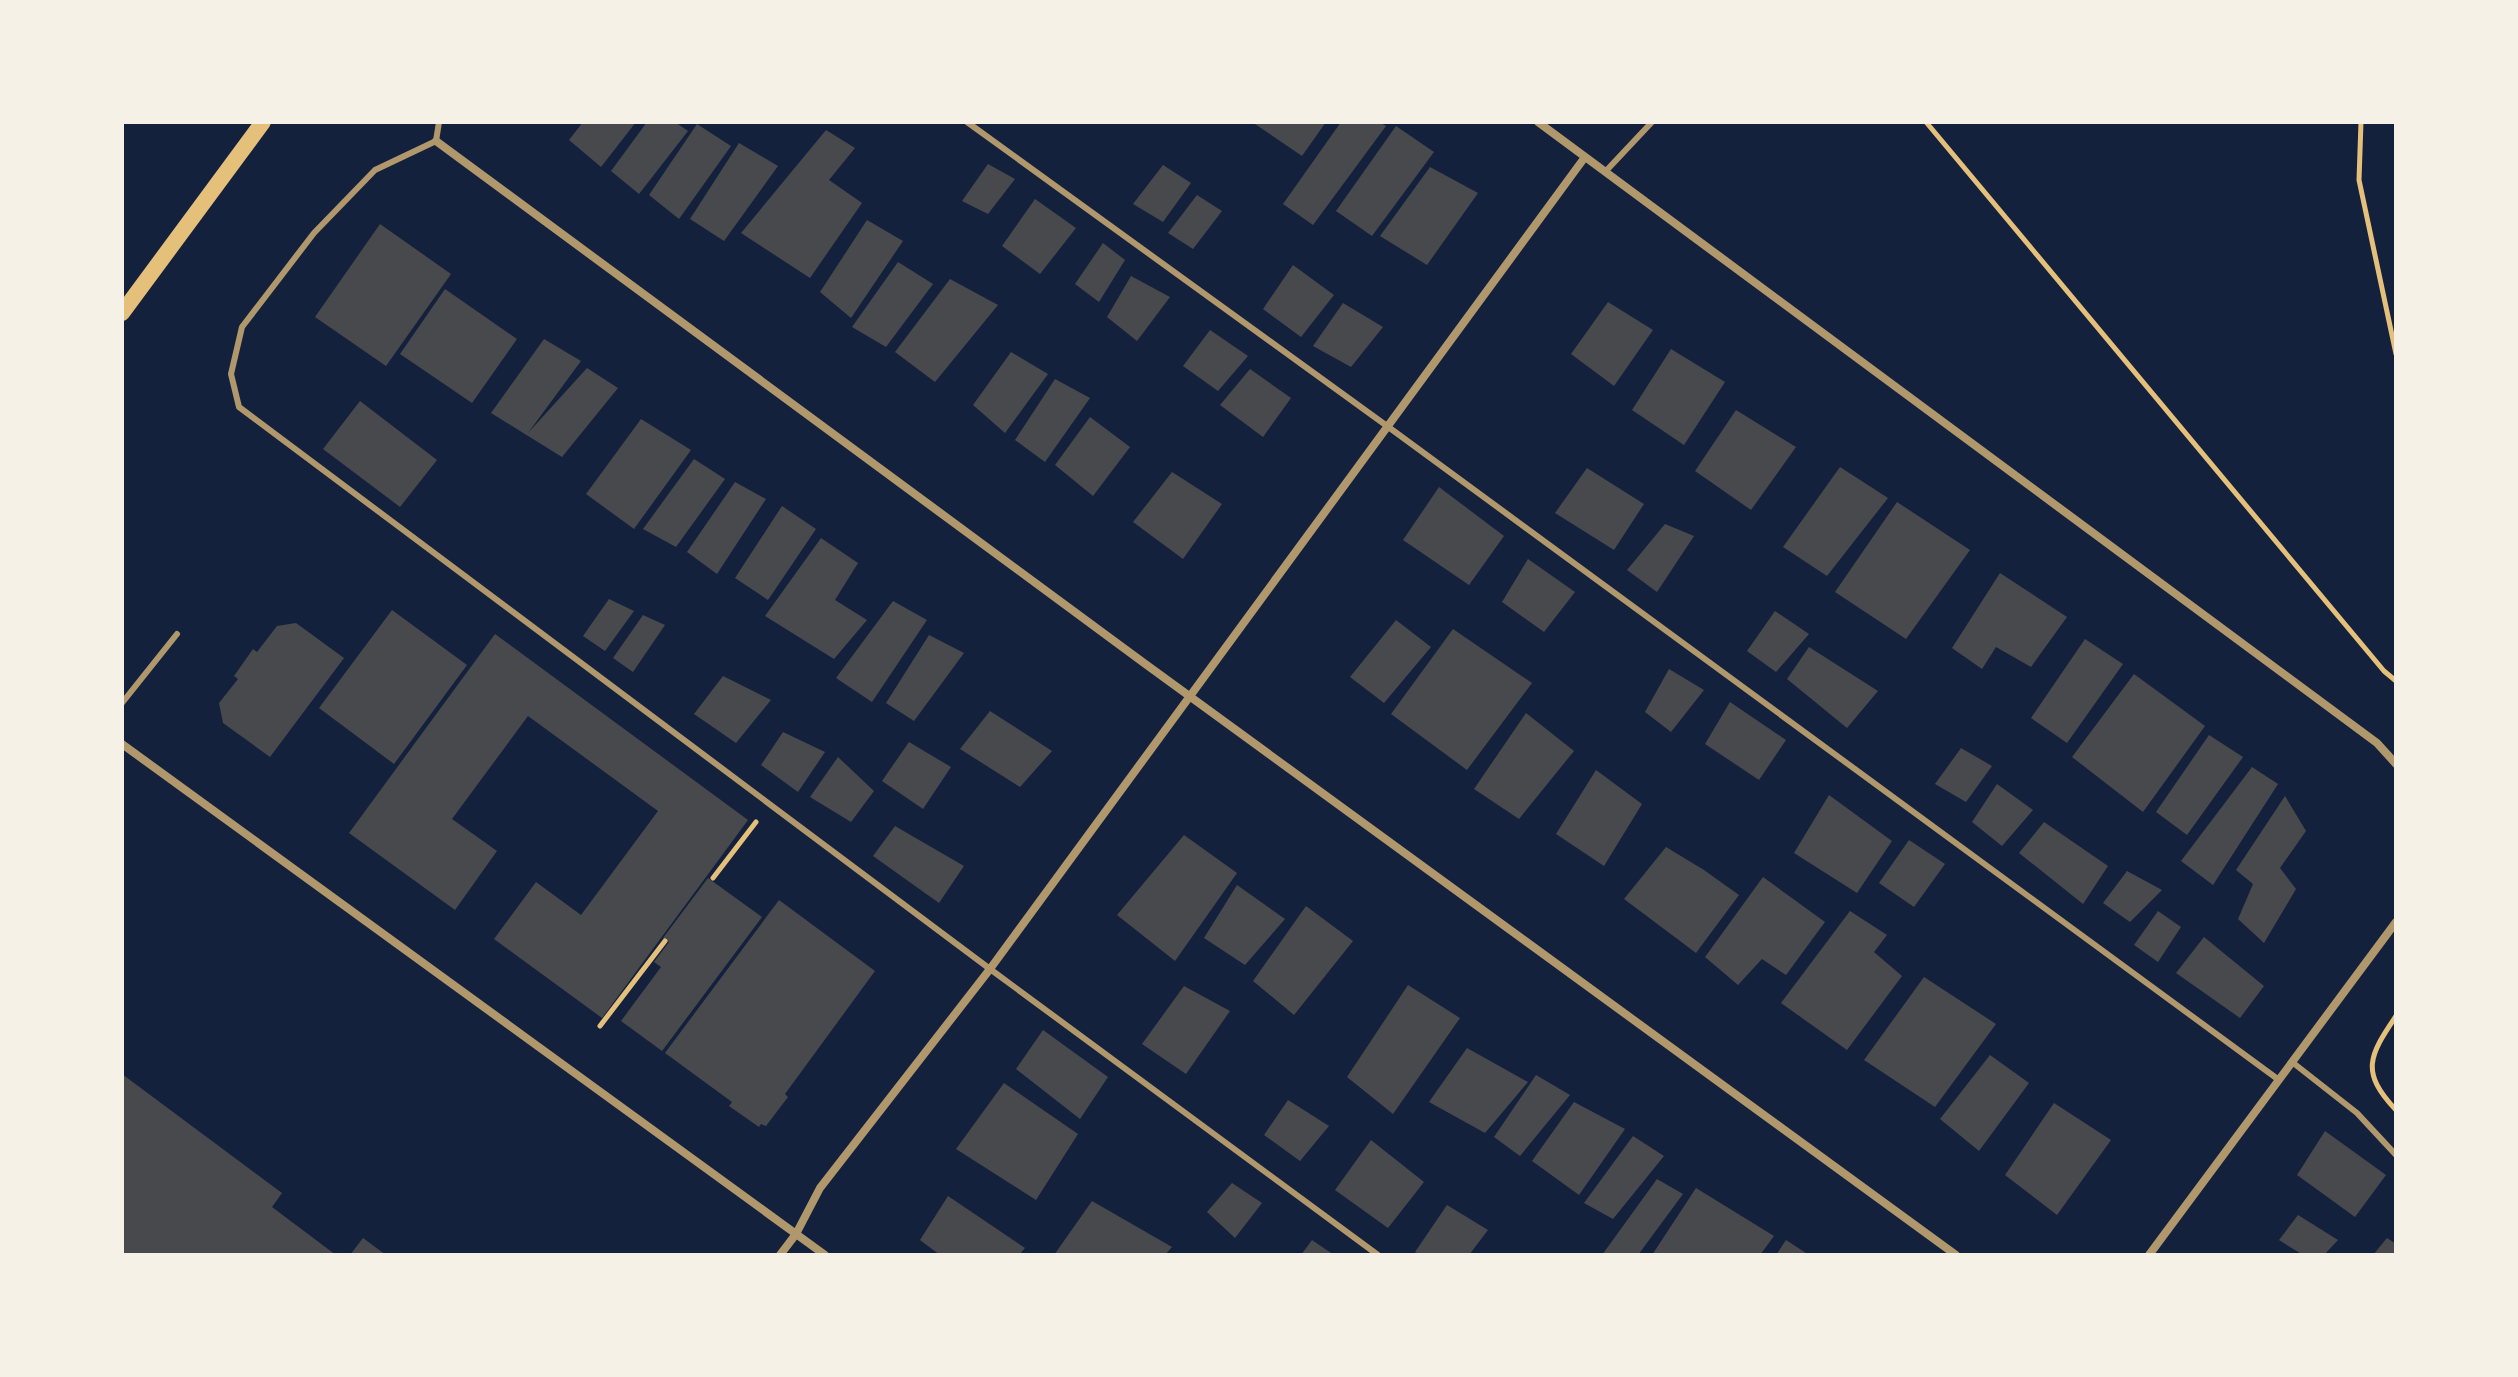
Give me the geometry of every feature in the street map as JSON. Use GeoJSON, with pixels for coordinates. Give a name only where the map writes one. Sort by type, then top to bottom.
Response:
{"type":"FeatureCollection","features":[{"type":"Feature","properties":{"kind":"main road"},"geometry":{"type":"LineString","coordinates":[[122,313],[263,122]]}},
{"type":"Feature","properties":{"kind":"street"},"geometry":{"type":"LineString","coordinates":[[1538,122],[2377,743],[2396,764]]}},
{"type":"Feature","properties":{"kind":"street"},"geometry":{"type":"LineString","coordinates":[[436,141],[1189,696],[1956,1255]]}},
{"type":"Feature","properties":{"kind":"street"},"geometry":{"type":"LineString","coordinates":[[780,1255],[796,1234],[820,1188],[990,969],[1585,157]]}},
{"type":"Feature","properties":{"kind":"street"},"geometry":{"type":"LineString","coordinates":[[122,744],[825,1255]]}},
{"type":"Feature","properties":{"kind":"street"},"geometry":{"type":"LineString","coordinates":[[2149,1255],[2396,922]]}},
{"type":"Feature","properties":{"kind":"lane"},"geometry":{"type":"LineString","coordinates":[[439,122],[436,141],[375,170],[314,233],[242,327],[231,374],[239,407],[1378,1255]]}},
{"type":"Feature","properties":{"kind":"lane"},"geometry":{"type":"LineString","coordinates":[[967,122],[2279,1080]]}},
{"type":"Feature","properties":{"kind":"lane"},"geometry":{"type":"LineString","coordinates":[[1605,172],[1652,122]]}},
{"type":"Feature","properties":{"kind":"lane"},"geometry":{"type":"LineString","coordinates":[[122,703],[177,634]]}},
{"type":"Feature","properties":{"kind":"lane"},"geometry":{"type":"LineString","coordinates":[[2292,1062],[2357,1113],[2396,1155]]}},
{"type":"Feature","properties":{"kind":"path"},"geometry":{"type":"LineString","coordinates":[[1926,122],[2384,671],[2396,681]]}},
{"type":"Feature","properties":{"kind":"path"},"geometry":{"type":"LineString","coordinates":[[2361,122],[2359,180],[2396,354]]}},
{"type":"Feature","properties":{"kind":"path"},"geometry":{"type":"LineString","coordinates":[[713,878],[770,804]]}},
{"type":"Feature","properties":{"kind":"path"},"geometry":{"type":"LineString","coordinates":[[600,1026],[665,941]]}},
{"type":"Feature","properties":{"kind":"path"},"geometry":{"type":"LineString","coordinates":[[2396,1016],[2378,1043],[2371,1067],[2376,1084],[2396,1110]]}},
{"type":"Feature","properties":{"kind":"building"},"geometry":{"type":"Polygon","coordinates":[[[583,122],[636,122],[601,167],[569,140],[583,122]]]}},
{"type":"Feature","properties":{"kind":"building"},"geometry":{"type":"Polygon","coordinates":[[[647,122],[675,122],[688,131],[639,194],[611,171],[647,122]]]}},
{"type":"Feature","properties":{"kind":"building"},"geometry":{"type":"Polygon","coordinates":[[[1252,122],[1326,122],[1302,156],[1252,122]]]}},
{"type":"Feature","properties":{"kind":"building"},"geometry":{"type":"Polygon","coordinates":[[[1341,122],[1379,122],[1386,126],[1313,225],[1283,204],[1341,122]]]}},
{"type":"Feature","properties":{"kind":"building"},"geometry":{"type":"Polygon","coordinates":[[[697,124],[731,146],[679,219],[649,195],[697,124]]]}},
{"type":"Feature","properties":{"kind":"building"},"geometry":{"type":"Polygon","coordinates":[[[1396,126],[1434,152],[1372,236],[1336,211],[1396,126]]]}},
{"type":"Feature","properties":{"kind":"building"},"geometry":{"type":"Polygon","coordinates":[[[826,130],[855,148],[829,180],[862,203],[810,278],[741,233],[826,130]]]}},
{"type":"Feature","properties":{"kind":"building"},"geometry":{"type":"Polygon","coordinates":[[[739,143],[778,166],[724,241],[690,219],[739,143]]]}},
{"type":"Feature","properties":{"kind":"building"},"geometry":{"type":"Polygon","coordinates":[[[988,164],[1015,179],[988,214],[962,201],[988,164]]]}},
{"type":"Feature","properties":{"kind":"building"},"geometry":{"type":"Polygon","coordinates":[[[1163,165],[1191,183],[1163,222],[1133,204],[1163,165]]]}},
{"type":"Feature","properties":{"kind":"building"},"geometry":{"type":"Polygon","coordinates":[[[1430,167],[1478,193],[1427,265],[1380,236],[1430,167]]]}},
{"type":"Feature","properties":{"kind":"building"},"geometry":{"type":"Polygon","coordinates":[[[1197,195],[1222,211],[1193,249],[1168,233],[1197,195]]]}},
{"type":"Feature","properties":{"kind":"building"},"geometry":{"type":"Polygon","coordinates":[[[1035,199],[1076,228],[1040,274],[1002,246],[1035,199]]]}},
{"type":"Feature","properties":{"kind":"building"},"geometry":{"type":"Polygon","coordinates":[[[867,220],[903,241],[851,318],[820,292],[867,220]]]}},
{"type":"Feature","properties":{"kind":"building"},"geometry":{"type":"Polygon","coordinates":[[[380,224],[451,274],[386,366],[315,317],[380,224]]]}},
{"type":"Feature","properties":{"kind":"building"},"geometry":{"type":"Polygon","coordinates":[[[1103,243],[1125,260],[1099,302],[1075,284],[1103,243]]]}},
{"type":"Feature","properties":{"kind":"building"},"geometry":{"type":"Polygon","coordinates":[[[898,262],[933,284],[886,347],[852,327],[898,262]]]}},
{"type":"Feature","properties":{"kind":"building"},"geometry":{"type":"Polygon","coordinates":[[[1293,265],[1334,295],[1301,337],[1263,309],[1293,265]]]}},
{"type":"Feature","properties":{"kind":"building"},"geometry":{"type":"Polygon","coordinates":[[[1131,276],[1170,297],[1137,341],[1107,317],[1131,276]]]}},
{"type":"Feature","properties":{"kind":"building"},"geometry":{"type":"Polygon","coordinates":[[[950,279],[998,305],[935,382],[895,352],[950,279]]]}},
{"type":"Feature","properties":{"kind":"building"},"geometry":{"type":"Polygon","coordinates":[[[445,289],[517,339],[472,403],[400,354],[445,289]]]}},
{"type":"Feature","properties":{"kind":"building"},"geometry":{"type":"Polygon","coordinates":[[[1608,302],[1653,330],[1614,386],[1571,354],[1608,302]]]}},
{"type":"Feature","properties":{"kind":"building"},"geometry":{"type":"Polygon","coordinates":[[[1343,303],[1383,327],[1351,367],[1313,346],[1343,303]]]}},
{"type":"Feature","properties":{"kind":"building"},"geometry":{"type":"Polygon","coordinates":[[[1210,330],[1248,356],[1218,391],[1183,366],[1210,330]]]}},
{"type":"Feature","properties":{"kind":"building"},"geometry":{"type":"Polygon","coordinates":[[[544,339],[581,361],[528,433],[587,368],[618,388],[562,457],[491,413],[544,339]]]}},
{"type":"Feature","properties":{"kind":"building"},"geometry":{"type":"Polygon","coordinates":[[[1671,349],[1725,382],[1684,445],[1632,410],[1671,349]]]}},
{"type":"Feature","properties":{"kind":"building"},"geometry":{"type":"Polygon","coordinates":[[[1011,352],[1048,374],[1005,433],[973,405],[1011,352]]]}},
{"type":"Feature","properties":{"kind":"building"},"geometry":{"type":"Polygon","coordinates":[[[1250,369],[1291,398],[1263,437],[1220,405],[1250,369]]]}},
{"type":"Feature","properties":{"kind":"building"},"geometry":{"type":"Polygon","coordinates":[[[1055,379],[1090,398],[1045,462],[1015,440],[1055,379]]]}},
{"type":"Feature","properties":{"kind":"building"},"geometry":{"type":"Polygon","coordinates":[[[360,401],[437,460],[400,507],[323,449],[360,401]]]}},
{"type":"Feature","properties":{"kind":"building"},"geometry":{"type":"Polygon","coordinates":[[[1736,410],[1796,447],[1751,510],[1695,471],[1736,410]]]}},
{"type":"Feature","properties":{"kind":"building"},"geometry":{"type":"Polygon","coordinates":[[[1090,417],[1130,447],[1093,496],[1055,465],[1090,417]]]}},
{"type":"Feature","properties":{"kind":"building"},"geometry":{"type":"Polygon","coordinates":[[[641,419],[691,450],[634,529],[586,494],[641,419]]]}},
{"type":"Feature","properties":{"kind":"building"},"geometry":{"type":"Polygon","coordinates":[[[694,459],[725,479],[676,547],[643,529],[694,459]]]}},
{"type":"Feature","properties":{"kind":"building"},"geometry":{"type":"Polygon","coordinates":[[[1840,467],[1888,498],[1827,576],[1783,547],[1840,467]]]}},
{"type":"Feature","properties":{"kind":"building"},"geometry":{"type":"Polygon","coordinates":[[[1587,468],[1644,504],[1614,550],[1555,513],[1587,468]]]}},
{"type":"Feature","properties":{"kind":"building"},"geometry":{"type":"Polygon","coordinates":[[[1172,472],[1222,504],[1183,559],[1133,522],[1172,472]]]}},
{"type":"Feature","properties":{"kind":"building"},"geometry":{"type":"Polygon","coordinates":[[[735,482],[766,499],[717,574],[687,552],[735,482]]]}},
{"type":"Feature","properties":{"kind":"building"},"geometry":{"type":"Polygon","coordinates":[[[1439,487],[1504,536],[1469,585],[1403,540],[1439,487]]]}},
{"type":"Feature","properties":{"kind":"building"},"geometry":{"type":"Polygon","coordinates":[[[1897,502],[1970,550],[1906,639],[1835,592],[1897,502]]]}},
{"type":"Feature","properties":{"kind":"building"},"geometry":{"type":"Polygon","coordinates":[[[782,506],[816,529],[768,600],[735,578],[782,506]]]}},
{"type":"Feature","properties":{"kind":"building"},"geometry":{"type":"Polygon","coordinates":[[[1665,524],[1694,536],[1657,592],[1627,570],[1665,524]]]}},
{"type":"Feature","properties":{"kind":"building"},"geometry":{"type":"Polygon","coordinates":[[[821,538],[858,563],[835,600],[867,620],[834,659],[765,616],[821,538]]]}},
{"type":"Feature","properties":{"kind":"building"},"geometry":{"type":"Polygon","coordinates":[[[1528,559],[1575,592],[1544,632],[1502,602],[1528,559]]]}},
{"type":"Feature","properties":{"kind":"building"},"geometry":{"type":"Polygon","coordinates":[[[2000,573],[2067,617],[2031,667],[1996,647],[1982,669],[1952,648],[2000,573]]]}},
{"type":"Feature","properties":{"kind":"building"},"geometry":{"type":"Polygon","coordinates":[[[609,599],[634,611],[605,651],[583,636],[609,599]]]}},
{"type":"Feature","properties":{"kind":"building"},"geometry":{"type":"Polygon","coordinates":[[[893,601],[927,620],[872,702],[836,678],[893,601]]]}},
{"type":"Feature","properties":{"kind":"building"},"geometry":{"type":"Polygon","coordinates":[[[392,610],[467,665],[394,764],[319,708],[392,610]]]}},
{"type":"Feature","properties":{"kind":"building"},"geometry":{"type":"Polygon","coordinates":[[[1775,611],[1809,634],[1776,672],[1747,651],[1775,611]]]}},
{"type":"Feature","properties":{"kind":"building"},"geometry":{"type":"Polygon","coordinates":[[[643,615],[665,625],[633,672],[613,658],[643,615]]]}},
{"type":"Feature","properties":{"kind":"building"},"geometry":{"type":"Polygon","coordinates":[[[1396,620],[1431,647],[1384,703],[1350,677],[1396,620]]]}},
{"type":"Feature","properties":{"kind":"building"},"geometry":{"type":"Polygon","coordinates":[[[296,623],[344,658],[270,757],[223,723],[219,703],[238,679],[234,676],[253,649],[257,652],[277,626],[296,623]]]}},
{"type":"Feature","properties":{"kind":"building"},"geometry":{"type":"Polygon","coordinates":[[[1453,629],[1532,683],[1467,770],[1391,714],[1453,629]]]}},
{"type":"Feature","properties":{"kind":"building"},"geometry":{"type":"Polygon","coordinates":[[[495,634],[748,820],[602,1018],[494,939],[536,882],[581,915],[658,811],[528,716],[452,819],[497,851],[455,910],[349,833],[495,634]]]}},
{"type":"Feature","properties":{"kind":"building"},"geometry":{"type":"Polygon","coordinates":[[[929,635],[964,653],[914,721],[886,703],[929,635]]]}},
{"type":"Feature","properties":{"kind":"building"},"geometry":{"type":"Polygon","coordinates":[[[2085,639],[2123,664],[2067,743],[2031,718],[2085,639]]]}},
{"type":"Feature","properties":{"kind":"building"},"geometry":{"type":"Polygon","coordinates":[[[1809,647],[1878,691],[1847,728],[1787,679],[1809,647]]]}},
{"type":"Feature","properties":{"kind":"building"},"geometry":{"type":"Polygon","coordinates":[[[1669,669],[1704,690],[1671,732],[1645,712],[1669,669]]]}},
{"type":"Feature","properties":{"kind":"building"},"geometry":{"type":"Polygon","coordinates":[[[2134,674],[2205,726],[2143,812],[2072,757],[2134,674]]]}},
{"type":"Feature","properties":{"kind":"building"},"geometry":{"type":"Polygon","coordinates":[[[723,676],[771,700],[736,743],[694,714],[723,676]]]}},
{"type":"Feature","properties":{"kind":"building"},"geometry":{"type":"Polygon","coordinates":[[[1730,702],[1786,740],[1759,780],[1705,744],[1730,702]]]}},
{"type":"Feature","properties":{"kind":"building"},"geometry":{"type":"Polygon","coordinates":[[[990,711],[1052,751],[1020,787],[960,749],[990,711]]]}},
{"type":"Feature","properties":{"kind":"building"},"geometry":{"type":"Polygon","coordinates":[[[1526,713],[1574,751],[1519,819],[1474,789],[1526,713]]]}},
{"type":"Feature","properties":{"kind":"building"},"geometry":{"type":"Polygon","coordinates":[[[783,732],[825,752],[798,792],[761,765],[783,732]]]}},
{"type":"Feature","properties":{"kind":"building"},"geometry":{"type":"Polygon","coordinates":[[[2209,735],[2243,757],[2187,835],[2156,812],[2209,735]]]}},
{"type":"Feature","properties":{"kind":"building"},"geometry":{"type":"Polygon","coordinates":[[[909,742],[951,767],[923,809],[882,781],[909,742]]]}},
{"type":"Feature","properties":{"kind":"building"},"geometry":{"type":"Polygon","coordinates":[[[1961,748],[1992,766],[1966,802],[1935,784],[1961,748]]]}},
{"type":"Feature","properties":{"kind":"building"},"geometry":{"type":"Polygon","coordinates":[[[838,757],[874,791],[851,822],[810,797],[838,757]]]}},
{"type":"Feature","properties":{"kind":"building"},"geometry":{"type":"Polygon","coordinates":[[[2252,767],[2278,784],[2213,885],[2181,861],[2252,767]]]}},
{"type":"Feature","properties":{"kind":"building"},"geometry":{"type":"Polygon","coordinates":[[[1596,770],[1642,804],[1604,866],[1556,834],[1596,770]]]}},
{"type":"Feature","properties":{"kind":"building"},"geometry":{"type":"Polygon","coordinates":[[[1997,784],[2033,810],[2002,846],[1972,822],[1997,784]]]}},
{"type":"Feature","properties":{"kind":"building"},"geometry":{"type":"Polygon","coordinates":[[[1829,795],[1892,841],[1857,893],[1794,853],[1829,795]]]}},
{"type":"Feature","properties":{"kind":"building"},"geometry":{"type":"Polygon","coordinates":[[[2285,796],[2306,831],[2280,868],[2296,889],[2264,943],[2238,919],[2253,884],[2236,870],[2285,796]]]}},
{"type":"Feature","properties":{"kind":"building"},"geometry":{"type":"Polygon","coordinates":[[[2044,822],[2108,866],[2083,904],[2019,853],[2044,822]]]}},
{"type":"Feature","properties":{"kind":"building"},"geometry":{"type":"Polygon","coordinates":[[[895,826],[964,866],[939,903],[873,856],[895,826]]]}},
{"type":"Feature","properties":{"kind":"building"},"geometry":{"type":"Polygon","coordinates":[[[1184,835],[1237,873],[1175,961],[1117,915],[1184,835]]]}},
{"type":"Feature","properties":{"kind":"building"},"geometry":{"type":"Polygon","coordinates":[[[1909,840],[1945,864],[1914,907],[1879,883],[1909,840]]]}},
{"type":"Feature","properties":{"kind":"building"},"geometry":{"type":"Polygon","coordinates":[[[1666,847],[1739,895],[1696,953],[1624,899],[1666,847]]]}},
{"type":"Feature","properties":{"kind":"building"},"geometry":{"type":"Polygon","coordinates":[[[2127,871],[2162,890],[2130,922],[2103,903],[2127,871]]]}},
{"type":"Feature","properties":{"kind":"building"},"geometry":{"type":"Polygon","coordinates":[[[1763,877],[1825,922],[1786,975],[1762,959],[1738,985],[1705,957],[1763,877]]]}},
{"type":"Feature","properties":{"kind":"building"},"geometry":{"type":"Polygon","coordinates":[[[708,878],[762,917],[662,1051],[621,1021],[661,967],[654,962],[669,942],[663,938],[708,878]]]}},
{"type":"Feature","properties":{"kind":"building"},"geometry":{"type":"Polygon","coordinates":[[[1237,885],[1285,919],[1245,965],[1204,938],[1237,885]]]}},
{"type":"Feature","properties":{"kind":"building"},"geometry":{"type":"Polygon","coordinates":[[[779,900],[875,971],[785,1094],[788,1097],[766,1126],[761,1124],[759,1127],[729,1106],[732,1102],[665,1053],[779,900]]]}},
{"type":"Feature","properties":{"kind":"building"},"geometry":{"type":"Polygon","coordinates":[[[1306,906],[1353,941],[1294,1015],[1253,981],[1306,906]]]}},
{"type":"Feature","properties":{"kind":"building"},"geometry":{"type":"Polygon","coordinates":[[[1850,911],[1887,935],[1874,952],[1902,976],[1847,1050],[1781,1003],[1850,911]]]}},
{"type":"Feature","properties":{"kind":"building"},"geometry":{"type":"Polygon","coordinates":[[[2158,911],[2181,927],[2158,962],[2134,945],[2158,911]]]}},
{"type":"Feature","properties":{"kind":"building"},"geometry":{"type":"Polygon","coordinates":[[[2204,937],[2264,986],[2240,1018],[2176,973],[2204,937]]]}},
{"type":"Feature","properties":{"kind":"building"},"geometry":{"type":"Polygon","coordinates":[[[1924,977],[1996,1024],[1935,1107],[1864,1060],[1924,977]]]}},
{"type":"Feature","properties":{"kind":"building"},"geometry":{"type":"Polygon","coordinates":[[[1408,985],[1460,1018],[1393,1114],[1347,1077],[1408,985]]]}},
{"type":"Feature","properties":{"kind":"building"},"geometry":{"type":"Polygon","coordinates":[[[1184,986],[1230,1011],[1186,1074],[1142,1044],[1184,986]]]}},
{"type":"Feature","properties":{"kind":"building"},"geometry":{"type":"Polygon","coordinates":[[[1043,1030],[1108,1077],[1080,1119],[1016,1069],[1043,1030]]]}},
{"type":"Feature","properties":{"kind":"building"},"geometry":{"type":"Polygon","coordinates":[[[1467,1048],[1528,1082],[1485,1133],[1429,1102],[1467,1048]]]}},
{"type":"Feature","properties":{"kind":"building"},"geometry":{"type":"Polygon","coordinates":[[[1990,1055],[2029,1083],[1979,1151],[1940,1119],[1990,1055]]]}},
{"type":"Feature","properties":{"kind":"building"},"geometry":{"type":"Polygon","coordinates":[[[122,1074],[282,1193],[272,1207],[336,1255],[122,1255],[122,1074]]]}},
{"type":"Feature","properties":{"kind":"building"},"geometry":{"type":"Polygon","coordinates":[[[1536,1075],[1570,1095],[1520,1156],[1494,1137],[1536,1075]]]}},
{"type":"Feature","properties":{"kind":"building"},"geometry":{"type":"Polygon","coordinates":[[[1004,1083],[1078,1134],[1036,1200],[956,1149],[1004,1083]]]}},
{"type":"Feature","properties":{"kind":"building"},"geometry":{"type":"Polygon","coordinates":[[[1288,1100],[1329,1126],[1300,1161],[1264,1135],[1288,1100]]]}},
{"type":"Feature","properties":{"kind":"building"},"geometry":{"type":"Polygon","coordinates":[[[1574,1102],[1625,1129],[1579,1195],[1532,1161],[1574,1102]]]}},
{"type":"Feature","properties":{"kind":"building"},"geometry":{"type":"Polygon","coordinates":[[[2054,1103],[2111,1140],[2057,1215],[2005,1175],[2054,1103]]]}},
{"type":"Feature","properties":{"kind":"building"},"geometry":{"type":"Polygon","coordinates":[[[2325,1131],[2386,1175],[2355,1217],[2297,1175],[2325,1131]]]}},
{"type":"Feature","properties":{"kind":"building"},"geometry":{"type":"Polygon","coordinates":[[[1633,1136],[1664,1156],[1613,1219],[1584,1203],[1633,1136]]]}},
{"type":"Feature","properties":{"kind":"building"},"geometry":{"type":"Polygon","coordinates":[[[1371,1140],[1424,1182],[1388,1228],[1335,1190],[1371,1140]]]}},
{"type":"Feature","properties":{"kind":"building"},"geometry":{"type":"Polygon","coordinates":[[[1657,1179],[1683,1194],[1638,1255],[1602,1255],[1657,1179]]]}},
{"type":"Feature","properties":{"kind":"building"},"geometry":{"type":"Polygon","coordinates":[[[1232,1183],[1262,1203],[1235,1238],[1207,1212],[1232,1183]]]}},
{"type":"Feature","properties":{"kind":"building"},"geometry":{"type":"Polygon","coordinates":[[[1696,1188],[1774,1236],[1760,1255],[1652,1255],[1696,1188]]]}},
{"type":"Feature","properties":{"kind":"building"},"geometry":{"type":"Polygon","coordinates":[[[948,1196],[1025,1248],[1019,1255],[940,1255],[920,1240],[948,1196]]]}},
{"type":"Feature","properties":{"kind":"building"},"geometry":{"type":"Polygon","coordinates":[[[1092,1201],[1172,1247],[1165,1255],[1054,1255],[1092,1201]]]}},
{"type":"Feature","properties":{"kind":"building"},"geometry":{"type":"Polygon","coordinates":[[[1447,1205],[1488,1230],[1469,1255],[1420,1255],[1415,1252],[1447,1205]]]}},
{"type":"Feature","properties":{"kind":"building"},"geometry":{"type":"Polygon","coordinates":[[[2298,1215],[2338,1240],[2324,1255],[2303,1255],[2279,1240],[2298,1215]]]}},
{"type":"Feature","properties":{"kind":"building"},"geometry":{"type":"Polygon","coordinates":[[[363,1238],[386,1255],[350,1255],[363,1238]]]}},
{"type":"Feature","properties":{"kind":"building"},"geometry":{"type":"Polygon","coordinates":[[[2387,1238],[2396,1244],[2396,1255],[2373,1255],[2387,1238]]]}},
{"type":"Feature","properties":{"kind":"building"},"geometry":{"type":"Polygon","coordinates":[[[1312,1240],[1334,1255],[1301,1255],[1312,1240]]]}},
{"type":"Feature","properties":{"kind":"building"},"geometry":{"type":"Polygon","coordinates":[[[1786,1240],[1809,1255],[1776,1255],[1786,1240]]]}}]}
